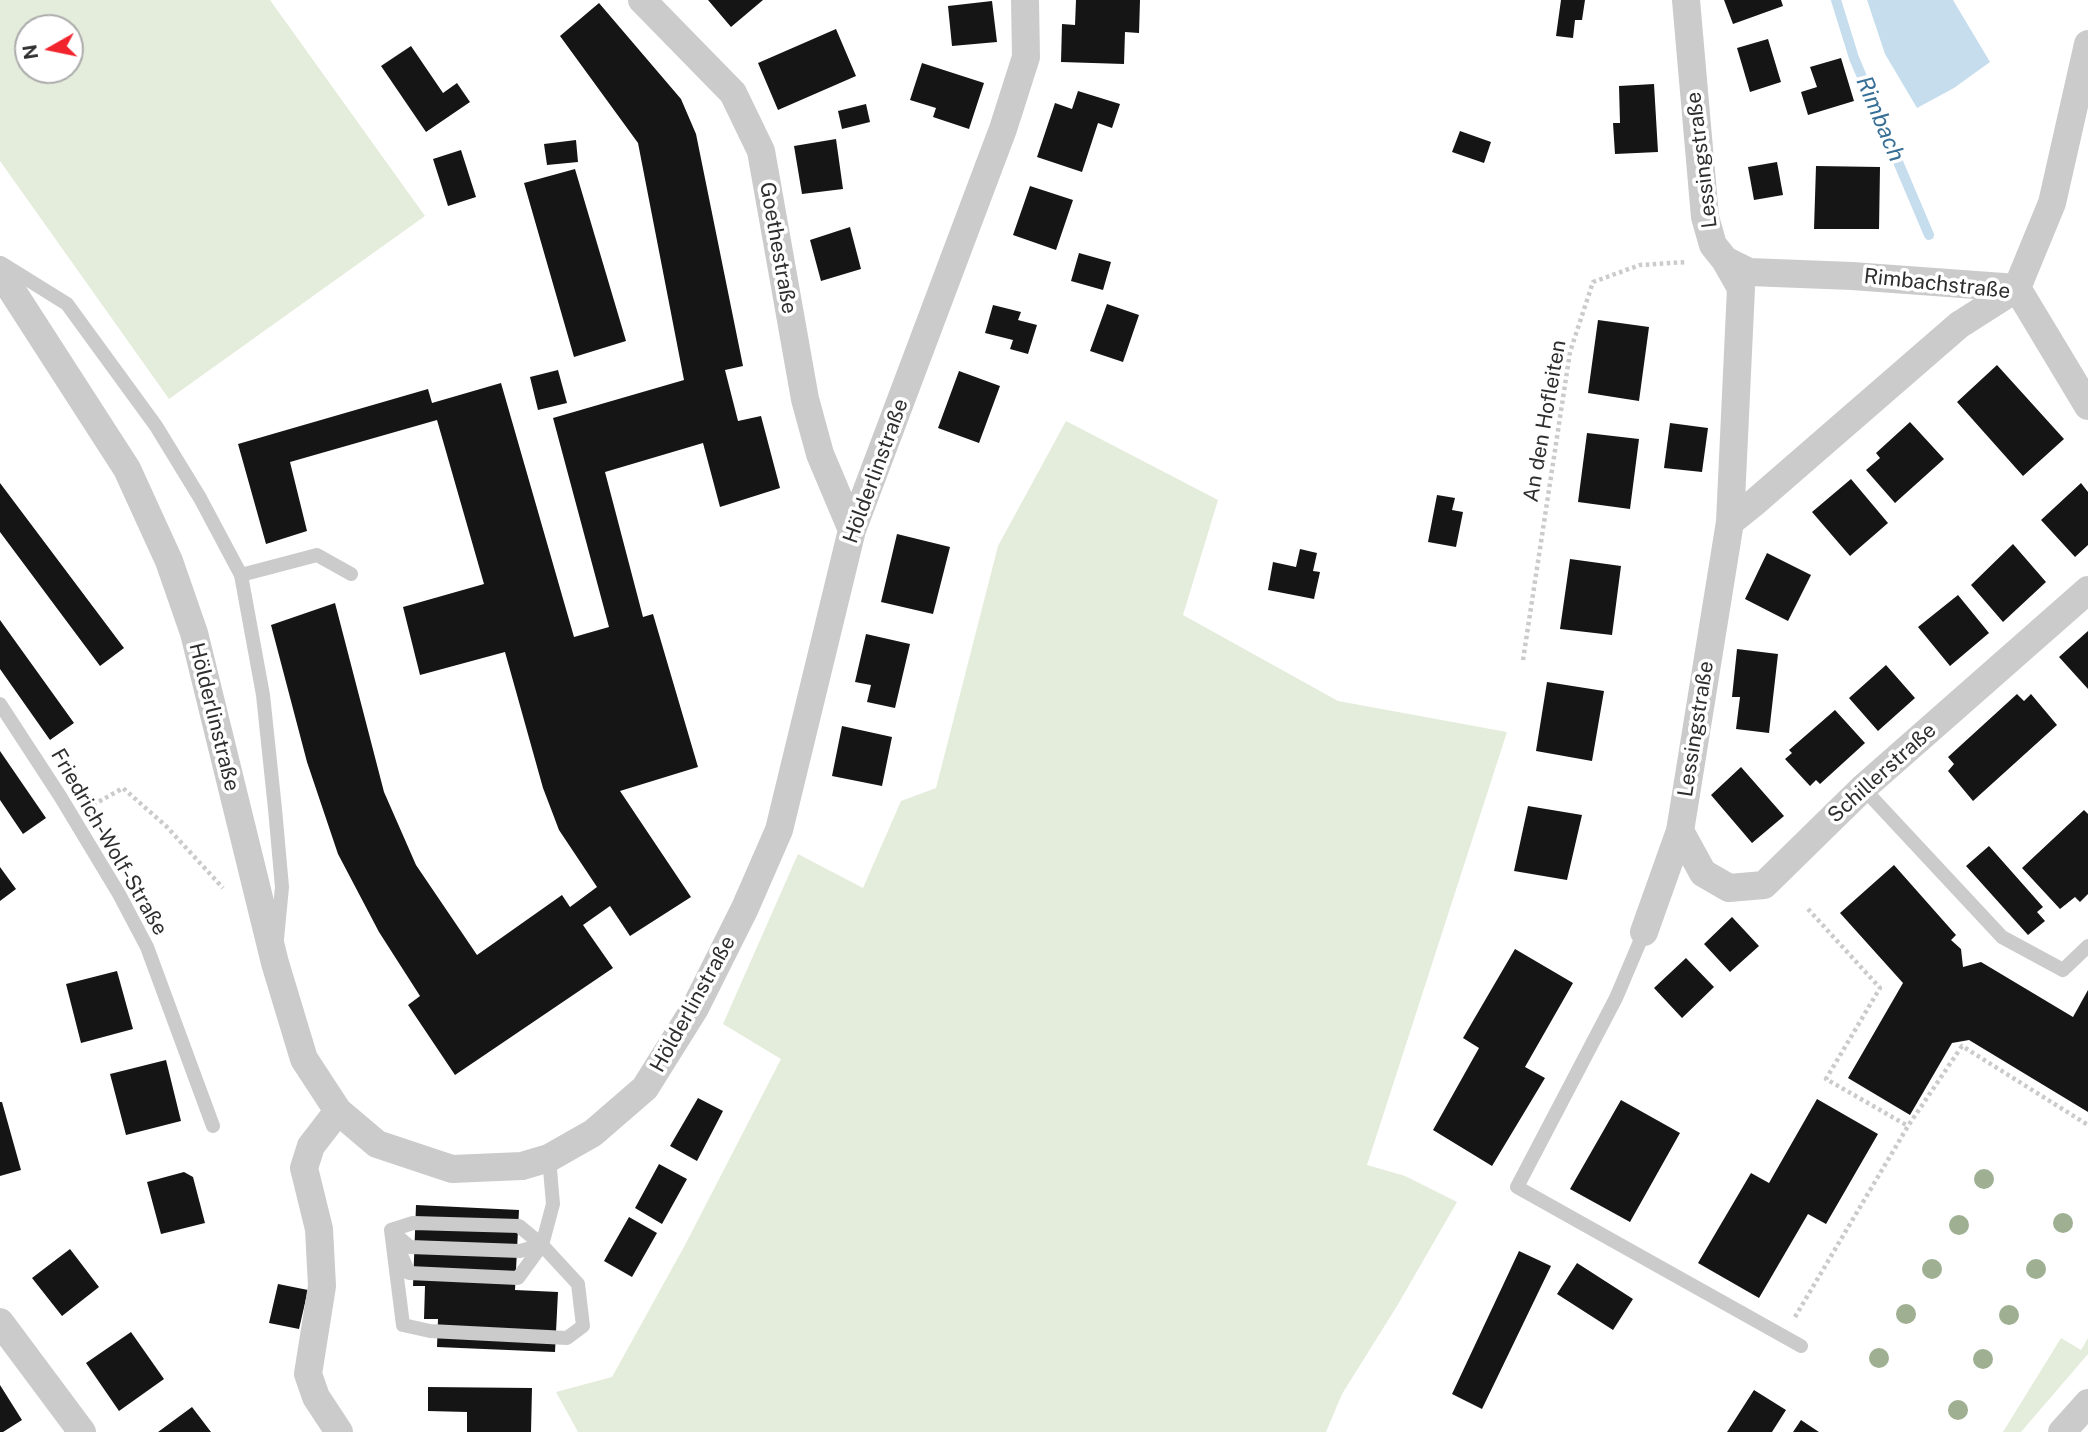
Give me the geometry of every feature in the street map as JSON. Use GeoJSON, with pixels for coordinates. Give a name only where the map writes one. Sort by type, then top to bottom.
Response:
{"type":"FeatureCollection","features":[{"type":"Feature","properties":{"kind":"street","name":"Goethestraße"},"geometry":{"type":"LineString","coordinates":[[642,0],[733,93],[761,151],[805,399],[820,454],[852,530]]}},
{"type":"Feature","properties":{"kind":"street","name":"Hölderlinstraße"},"geometry":{"type":"LineString","coordinates":[[0,272],[127,469],[169,561],[194,634],[275,963],[304,1059],[338,1111],[377,1144],[452,1169],[522,1166],[550,1158],[593,1133],[645,1088],[695,1008],[745,908],[779,830],[852,530],[1003,129],[1026,57],[1025,0]]}},
{"type":"Feature","properties":{"kind":"street","name":"Lessingstraße"},"geometry":{"type":"LineString","coordinates":[[1644,932],[1680,831],[1730,522],[1741,288],[1713,245],[1704,217],[1686,0]]}},
{"type":"Feature","properties":{"kind":"street"},"geometry":{"type":"LineString","coordinates":[[1730,522],[1958,325],[2017,288],[2052,203],[2088,44]]}},
{"type":"Feature","properties":{"kind":"street","name":"Rimbachstraße"},"geometry":{"type":"LineString","coordinates":[[1725,260],[1749,272],[1852,276],[2017,288],[2088,406]]}},
{"type":"Feature","properties":{"kind":"street","name":"Schillerstraße"},"geometry":{"type":"LineString","coordinates":[[1680,831],[1703,873],[1729,888],[1764,885],[1863,788],[2088,590]]}},
{"type":"Feature","properties":{"kind":"street"},"geometry":{"type":"LineString","coordinates":[[338,1111],[311,1146],[304,1168],[319,1229],[322,1286],[308,1374],[316,1397],[338,1432]]}},
{"type":"Feature","properties":{"kind":"street"},"geometry":{"type":"LineString","coordinates":[[0,1322],[82,1432]]}},
{"type":"Feature","properties":{"kind":"street"},"geometry":{"type":"LineString","coordinates":[[2062,1432],[2088,1403]]}},
{"type":"Feature","properties":{"kind":"lane"},"geometry":{"type":"LineString","coordinates":[[0,262],[67,304],[156,426],[200,498],[241,575],[262,695],[282,887],[275,963]]}},
{"type":"Feature","properties":{"kind":"lane"},"geometry":{"type":"LineString","coordinates":[[241,575],[317,555],[351,574]]}},
{"type":"Feature","properties":{"kind":"lane","name":"Friedrich-Wolf-Straße"},"geometry":{"type":"LineString","coordinates":[[0,704],[81,831],[147,947],[213,1126]]}},
{"type":"Feature","properties":{"kind":"lane"},"geometry":{"type":"LineString","coordinates":[[1863,788],[2002,937],[2063,970],[2088,946]]}},
{"type":"Feature","properties":{"kind":"lane"},"geometry":{"type":"LineString","coordinates":[[1644,932],[1616,998],[1517,1187],[1801,1346]]}},
{"type":"Feature","properties":{"kind":"lane"},"geometry":{"type":"LineString","coordinates":[[391,1230],[409,1273],[518,1278],[542,1245],[553,1204],[550,1158]]}},
{"type":"Feature","properties":{"kind":"lane"},"geometry":{"type":"LineString","coordinates":[[413,1223],[519,1226],[542,1245],[578,1284],[583,1326],[567,1338],[430,1331],[403,1325],[391,1230],[413,1223]]}},
{"type":"Feature","properties":{"kind":"lane"},"geometry":{"type":"LineString","coordinates":[[391,1230],[410,1247],[520,1251],[542,1245]]}},
{"type":"Feature","properties":{"kind":"path","name":"An den Hofleiten"},"geometry":{"type":"LineString","coordinates":[[1523,660],[1570,352],[1593,282],[1640,265],[1725,260]]}},
{"type":"Feature","properties":{"kind":"path"},"geometry":{"type":"LineString","coordinates":[[81,831],[90,807],[123,788],[166,826],[225,889]]}},
{"type":"Feature","properties":{"kind":"path"},"geometry":{"type":"LineString","coordinates":[[1808,909],[1880,989],[1826,1079],[1908,1126]]}},
{"type":"Feature","properties":{"kind":"path"},"geometry":{"type":"LineString","coordinates":[[1784,1336],[1908,1126],[1962,1046],[2088,1125]]}},
{"type":"Feature","properties":{"kind":"green space"},"geometry":{"type":"Polygon","coordinates":[[[0,0],[270,0],[425,216],[169,399],[0,161],[0,0]]]}},
{"type":"Feature","properties":{"kind":"green space"},"geometry":{"type":"Polygon","coordinates":[[[1066,421],[1218,500],[1183,615],[1338,701],[1507,732],[1367,1165],[1405,1176],[1457,1202],[1342,1394],[1326,1432],[578,1432],[556,1392],[612,1377],[685,1245],[781,1059],[723,1024],[798,854],[863,888],[901,801],[936,788],[998,546],[1066,421]]]}},
{"type":"Feature","properties":{"kind":"green space"},"geometry":{"type":"Polygon","coordinates":[[[2061,1338],[2081,1350],[2088,1338],[2088,1354],[2021,1432],[2003,1432],[2061,1338]]]}},
{"type":"Feature","properties":{"kind":"water"},"geometry":{"type":"Polygon","coordinates":[[[1867,0],[1953,0],[1990,62],[1954,88],[1917,108],[1885,54],[1867,0]]]}},
{"type":"Feature","properties":{"kind":"building"},"geometry":{"type":"Polygon","coordinates":[[[708,0],[763,0],[731,27],[708,0]]]}},
{"type":"Feature","properties":{"kind":"building"},"geometry":{"type":"Polygon","coordinates":[[[1076,0],[1140,0],[1139,33],[1125,32],[1124,64],[1061,62],[1062,24],[1075,25],[1076,0]]]}},
{"type":"Feature","properties":{"kind":"building"},"geometry":{"type":"Polygon","coordinates":[[[1561,0],[1585,0],[1582,20],[1575,20],[1573,38],[1556,36],[1561,0]]]}},
{"type":"Feature","properties":{"kind":"building"},"geometry":{"type":"Polygon","coordinates":[[[1724,0],[1781,0],[1783,6],[1733,24],[1724,0]]]}},
{"type":"Feature","properties":{"kind":"building"},"geometry":{"type":"Polygon","coordinates":[[[992,1],[997,42],[952,46],[948,6],[992,1]]]}},
{"type":"Feature","properties":{"kind":"building"},"geometry":{"type":"Polygon","coordinates":[[[599,3],[681,99],[696,134],[743,366],[725,370],[738,421],[761,416],[780,488],[720,507],[703,443],[605,472],[643,617],[653,614],[698,767],[620,791],[691,897],[630,936],[610,906],[583,925],[613,968],[455,1075],[408,1005],[420,996],[379,932],[338,854],[307,762],[271,625],[335,603],[384,792],[416,865],[477,955],[562,895],[570,907],[597,887],[559,830],[543,788],[505,652],[420,675],[403,607],[484,584],[437,420],[290,462],[307,531],[266,544],[238,444],[428,389],[432,403],[501,383],[574,637],[609,627],[553,418],[684,380],[638,143],[560,36],[599,3]]]}},
{"type":"Feature","properties":{"kind":"building"},"geometry":{"type":"Polygon","coordinates":[[[836,29],[856,76],[778,110],[758,63],[836,29]]]}},
{"type":"Feature","properties":{"kind":"building"},"geometry":{"type":"Polygon","coordinates":[[[1768,39],[1781,82],[1750,92],[1737,48],[1768,39]]]}},
{"type":"Feature","properties":{"kind":"building"},"geometry":{"type":"Polygon","coordinates":[[[411,46],[443,93],[457,83],[470,102],[426,132],[381,66],[411,46]]]}},
{"type":"Feature","properties":{"kind":"building"},"geometry":{"type":"Polygon","coordinates":[[[1841,58],[1854,101],[1808,115],[1801,92],[1817,87],[1810,67],[1841,58]]]}},
{"type":"Feature","properties":{"kind":"building"},"geometry":{"type":"Polygon","coordinates":[[[922,63],[984,83],[969,129],[933,117],[936,108],[910,100],[922,63]]]}},
{"type":"Feature","properties":{"kind":"building"},"geometry":{"type":"Polygon","coordinates":[[[1654,84],[1658,152],[1615,154],[1613,123],[1620,123],[1619,86],[1654,84]]]}},
{"type":"Feature","properties":{"kind":"building"},"geometry":{"type":"Polygon","coordinates":[[[1078,91],[1120,104],[1112,128],[1098,123],[1082,172],[1037,157],[1055,103],[1072,109],[1078,91]]]}},
{"type":"Feature","properties":{"kind":"building"},"geometry":{"type":"Polygon","coordinates":[[[866,104],[870,122],[842,129],[838,111],[866,104]]]}},
{"type":"Feature","properties":{"kind":"building"},"geometry":{"type":"Polygon","coordinates":[[[1460,131],[1491,142],[1484,163],[1452,152],[1460,131]]]}},
{"type":"Feature","properties":{"kind":"building"},"geometry":{"type":"Polygon","coordinates":[[[836,139],[843,189],[802,194],[794,146],[836,139]]]}},
{"type":"Feature","properties":{"kind":"building"},"geometry":{"type":"Polygon","coordinates":[[[576,140],[578,162],[547,165],[544,144],[576,140]]]}},
{"type":"Feature","properties":{"kind":"building"},"geometry":{"type":"Polygon","coordinates":[[[461,150],[476,197],[448,206],[433,159],[461,150]]]}},
{"type":"Feature","properties":{"kind":"building"},"geometry":{"type":"Polygon","coordinates":[[[1777,162],[1783,195],[1754,200],[1748,167],[1777,162]]]}},
{"type":"Feature","properties":{"kind":"building"},"geometry":{"type":"Polygon","coordinates":[[[1816,166],[1880,167],[1879,229],[1814,229],[1816,166]]]}},
{"type":"Feature","properties":{"kind":"building"},"geometry":{"type":"Polygon","coordinates":[[[575,169],[626,341],[574,357],[524,183],[575,169]]]}},
{"type":"Feature","properties":{"kind":"building"},"geometry":{"type":"Polygon","coordinates":[[[1030,186],[1073,200],[1056,250],[1013,235],[1030,186]]]}},
{"type":"Feature","properties":{"kind":"building"},"geometry":{"type":"Polygon","coordinates":[[[850,227],[861,269],[821,281],[810,240],[850,227]]]}},
{"type":"Feature","properties":{"kind":"building"},"geometry":{"type":"Polygon","coordinates":[[[1079,253],[1111,262],[1103,290],[1071,281],[1079,253]]]}},
{"type":"Feature","properties":{"kind":"building"},"geometry":{"type":"Polygon","coordinates":[[[1107,304],[1139,315],[1123,362],[1090,351],[1107,304]]]}},
{"type":"Feature","properties":{"kind":"building"},"geometry":{"type":"Polygon","coordinates":[[[993,305],[1021,312],[1018,320],[1037,325],[1028,354],[1010,349],[1013,340],[985,333],[993,305]]]}},
{"type":"Feature","properties":{"kind":"building"},"geometry":{"type":"Polygon","coordinates":[[[1598,320],[1649,327],[1639,401],[1588,393],[1598,320]]]}},
{"type":"Feature","properties":{"kind":"building"},"geometry":{"type":"Polygon","coordinates":[[[1997,365],[2064,439],[2023,476],[1957,402],[1997,365]]]}},
{"type":"Feature","properties":{"kind":"building"},"geometry":{"type":"Polygon","coordinates":[[[558,370],[567,403],[538,410],[530,377],[558,370]]]}},
{"type":"Feature","properties":{"kind":"building"},"geometry":{"type":"Polygon","coordinates":[[[959,371],[1000,386],[979,443],[938,428],[959,371]]]}},
{"type":"Feature","properties":{"kind":"building"},"geometry":{"type":"Polygon","coordinates":[[[1910,422],[1944,459],[1895,503],[1866,470],[1880,458],[1876,453],[1910,422]]]}},
{"type":"Feature","properties":{"kind":"building"},"geometry":{"type":"Polygon","coordinates":[[[1670,423],[1708,428],[1702,472],[1664,468],[1670,423]]]}},
{"type":"Feature","properties":{"kind":"building"},"geometry":{"type":"Polygon","coordinates":[[[1587,433],[1639,439],[1630,509],[1578,502],[1587,433]]]}},
{"type":"Feature","properties":{"kind":"building"},"geometry":{"type":"Polygon","coordinates":[[[1851,479],[1888,523],[1850,556],[1812,512],[1851,479]]]}},
{"type":"Feature","properties":{"kind":"building"},"geometry":{"type":"Polygon","coordinates":[[[0,483],[124,648],[100,666],[0,532],[0,483]]]}},
{"type":"Feature","properties":{"kind":"building"},"geometry":{"type":"Polygon","coordinates":[[[2081,483],[2088,492],[2088,545],[2075,557],[2041,520],[2081,483]]]}},
{"type":"Feature","properties":{"kind":"building"},"geometry":{"type":"Polygon","coordinates":[[[1437,495],[1455,498],[1452,510],[1463,512],[1456,547],[1428,542],[1437,495]]]}},
{"type":"Feature","properties":{"kind":"building"},"geometry":{"type":"Polygon","coordinates":[[[897,534],[950,547],[933,614],[881,602],[897,534]]]}},
{"type":"Feature","properties":{"kind":"building"},"geometry":{"type":"Polygon","coordinates":[[[2013,544],[2046,582],[2003,622],[1971,585],[2013,544]]]}},
{"type":"Feature","properties":{"kind":"building"},"geometry":{"type":"Polygon","coordinates":[[[1300,549],[1317,553],[1313,571],[1320,572],[1314,599],[1268,590],[1273,562],[1296,567],[1300,549]]]}},
{"type":"Feature","properties":{"kind":"building"},"geometry":{"type":"Polygon","coordinates":[[[1767,553],[1811,575],[1788,621],[1745,599],[1767,553]]]}},
{"type":"Feature","properties":{"kind":"building"},"geometry":{"type":"Polygon","coordinates":[[[1570,559],[1621,566],[1612,635],[1560,629],[1570,559]]]}},
{"type":"Feature","properties":{"kind":"building"},"geometry":{"type":"Polygon","coordinates":[[[1958,595],[1989,633],[1950,666],[1918,627],[1958,595]]]}},
{"type":"Feature","properties":{"kind":"building"},"geometry":{"type":"Polygon","coordinates":[[[0,620],[74,723],[50,740],[0,669],[0,620]]]}},
{"type":"Feature","properties":{"kind":"building"},"geometry":{"type":"Polygon","coordinates":[[[2088,631],[2088,689],[2059,657],[2088,631]]]}},
{"type":"Feature","properties":{"kind":"building"},"geometry":{"type":"Polygon","coordinates":[[[866,634],[910,644],[895,708],[867,702],[871,685],[855,682],[866,634]]]}},
{"type":"Feature","properties":{"kind":"building"},"geometry":{"type":"Polygon","coordinates":[[[1737,649],[1778,654],[1769,733],[1736,729],[1740,697],[1732,697],[1737,649]]]}},
{"type":"Feature","properties":{"kind":"building"},"geometry":{"type":"Polygon","coordinates":[[[1886,665],[1915,698],[1878,731],[1849,698],[1886,665]]]}},
{"type":"Feature","properties":{"kind":"building"},"geometry":{"type":"Polygon","coordinates":[[[1547,682],[1604,691],[1592,761],[1536,751],[1547,682]]]}},
{"type":"Feature","properties":{"kind":"building"},"geometry":{"type":"Polygon","coordinates":[[[2017,694],[2024,701],[2031,694],[2057,725],[1973,801],[1948,771],[1954,764],[1948,757],[2017,694]]]}},
{"type":"Feature","properties":{"kind":"building"},"geometry":{"type":"Polygon","coordinates":[[[1835,710],[1865,743],[1820,784],[1816,780],[1810,786],[1785,759],[1792,753],[1789,750],[1835,710]]]}},
{"type":"Feature","properties":{"kind":"building"},"geometry":{"type":"Polygon","coordinates":[[[842,726],[892,737],[882,786],[832,776],[842,726]]]}},
{"type":"Feature","properties":{"kind":"building"},"geometry":{"type":"Polygon","coordinates":[[[0,751],[46,818],[23,834],[0,800],[0,751]]]}},
{"type":"Feature","properties":{"kind":"building"},"geometry":{"type":"Polygon","coordinates":[[[1741,767],[1784,816],[1752,843],[1711,795],[1741,767]]]}},
{"type":"Feature","properties":{"kind":"building"},"geometry":{"type":"Polygon","coordinates":[[[1528,806],[1582,815],[1567,880],[1514,871],[1528,806]]]}},
{"type":"Feature","properties":{"kind":"building"},"geometry":{"type":"Polygon","coordinates":[[[2084,810],[2088,814],[2088,894],[2080,902],[2075,897],[2060,909],[2022,868],[2084,810]]]}},
{"type":"Feature","properties":{"kind":"building"},"geometry":{"type":"Polygon","coordinates":[[[1989,846],[2043,907],[2037,912],[2045,921],[2028,935],[1966,866],[1989,846]]]}},
{"type":"Feature","properties":{"kind":"building"},"geometry":{"type":"Polygon","coordinates":[[[1894,865],[1956,935],[1951,940],[1961,949],[1963,967],[1981,962],[2073,1017],[2088,990],[2088,1112],[1969,1040],[1952,1043],[1910,1115],[1848,1078],[1903,983],[1840,913],[1894,865]]]}},
{"type":"Feature","properties":{"kind":"building"},"geometry":{"type":"Polygon","coordinates":[[[0,867],[16,889],[0,901],[0,867]]]}},
{"type":"Feature","properties":{"kind":"building"},"geometry":{"type":"Polygon","coordinates":[[[1732,917],[1759,946],[1730,972],[1704,944],[1732,917]]]}},
{"type":"Feature","properties":{"kind":"building"},"geometry":{"type":"Polygon","coordinates":[[[1515,949],[1573,983],[1525,1067],[1545,1078],[1492,1166],[1433,1130],[1479,1048],[1463,1038],[1515,949]]]}},
{"type":"Feature","properties":{"kind":"building"},"geometry":{"type":"Polygon","coordinates":[[[1686,958],[1714,987],[1682,1018],[1654,988],[1686,958]]]}},
{"type":"Feature","properties":{"kind":"building"},"geometry":{"type":"Polygon","coordinates":[[[117,971],[133,1029],[81,1043],[66,984],[117,971]]]}},
{"type":"Feature","properties":{"kind":"building"},"geometry":{"type":"Polygon","coordinates":[[[166,1060],[181,1121],[126,1135],[110,1074],[166,1060]]]}},
{"type":"Feature","properties":{"kind":"building"},"geometry":{"type":"Polygon","coordinates":[[[698,1098],[723,1111],[697,1161],[670,1146],[698,1098]]]}},
{"type":"Feature","properties":{"kind":"building"},"geometry":{"type":"Polygon","coordinates":[[[1817,1099],[1878,1134],[1826,1224],[1808,1214],[1759,1298],[1698,1263],[1751,1173],[1769,1183],[1817,1099]]]}},
{"type":"Feature","properties":{"kind":"building"},"geometry":{"type":"Polygon","coordinates":[[[1621,1100],[1680,1133],[1630,1222],[1570,1189],[1621,1100]]]}},
{"type":"Feature","properties":{"kind":"building"},"geometry":{"type":"Polygon","coordinates":[[[0,1102],[21,1170],[0,1176],[0,1102]]]}},
{"type":"Feature","properties":{"kind":"building"},"geometry":{"type":"Polygon","coordinates":[[[659,1164],[687,1179],[662,1224],[635,1208],[659,1164]]]}},
{"type":"Feature","properties":{"kind":"building"},"geometry":{"type":"Polygon","coordinates":[[[184,1172],[193,1177],[205,1223],[161,1234],[147,1182],[184,1172]]]}},
{"type":"Feature","properties":{"kind":"building"},"geometry":{"type":"Polygon","coordinates":[[[416,1205],[519,1210],[515,1290],[558,1292],[555,1352],[437,1347],[438,1319],[424,1319],[425,1286],[413,1286],[416,1205]]]}},
{"type":"Feature","properties":{"kind":"building"},"geometry":{"type":"Polygon","coordinates":[[[629,1217],[657,1233],[632,1277],[604,1261],[629,1217]]]}},
{"type":"Feature","properties":{"kind":"building"},"geometry":{"type":"Polygon","coordinates":[[[70,1249],[99,1287],[62,1316],[32,1278],[70,1249]]]}},
{"type":"Feature","properties":{"kind":"building"},"geometry":{"type":"Polygon","coordinates":[[[1519,1251],[1551,1266],[1482,1409],[1452,1394],[1519,1251]]]}},
{"type":"Feature","properties":{"kind":"building"},"geometry":{"type":"Polygon","coordinates":[[[1577,1263],[1633,1299],[1613,1330],[1557,1294],[1577,1263]]]}},
{"type":"Feature","properties":{"kind":"building"},"geometry":{"type":"Polygon","coordinates":[[[278,1284],[308,1290],[299,1329],[269,1323],[278,1284]]]}},
{"type":"Feature","properties":{"kind":"building"},"geometry":{"type":"Polygon","coordinates":[[[131,1332],[164,1379],[119,1411],[86,1363],[131,1332]]]}},
{"type":"Feature","properties":{"kind":"building"},"geometry":{"type":"Polygon","coordinates":[[[0,1385],[22,1420],[3,1432],[0,1432],[0,1385]]]}},
{"type":"Feature","properties":{"kind":"building"},"geometry":{"type":"Polygon","coordinates":[[[428,1387],[532,1388],[531,1432],[467,1432],[467,1412],[428,1411],[428,1387]]]}},
{"type":"Feature","properties":{"kind":"building"},"geometry":{"type":"Polygon","coordinates":[[[1754,1390],[1786,1410],[1772,1432],[1727,1432],[1754,1390]]]}},
{"type":"Feature","properties":{"kind":"building"},"geometry":{"type":"Polygon","coordinates":[[[192,1407],[211,1432],[158,1432],[192,1407]]]}},
{"type":"Feature","properties":{"kind":"building"},"geometry":{"type":"Polygon","coordinates":[[[1801,1420],[1819,1432],[1793,1432],[1801,1420]]]}},
{"type":"Feature","properties":{"kind":"waterway","name":"Rimbach"},"geometry":{"type":"LineString","coordinates":[[1836,0],[1854,58],[1929,235]]}}]}
